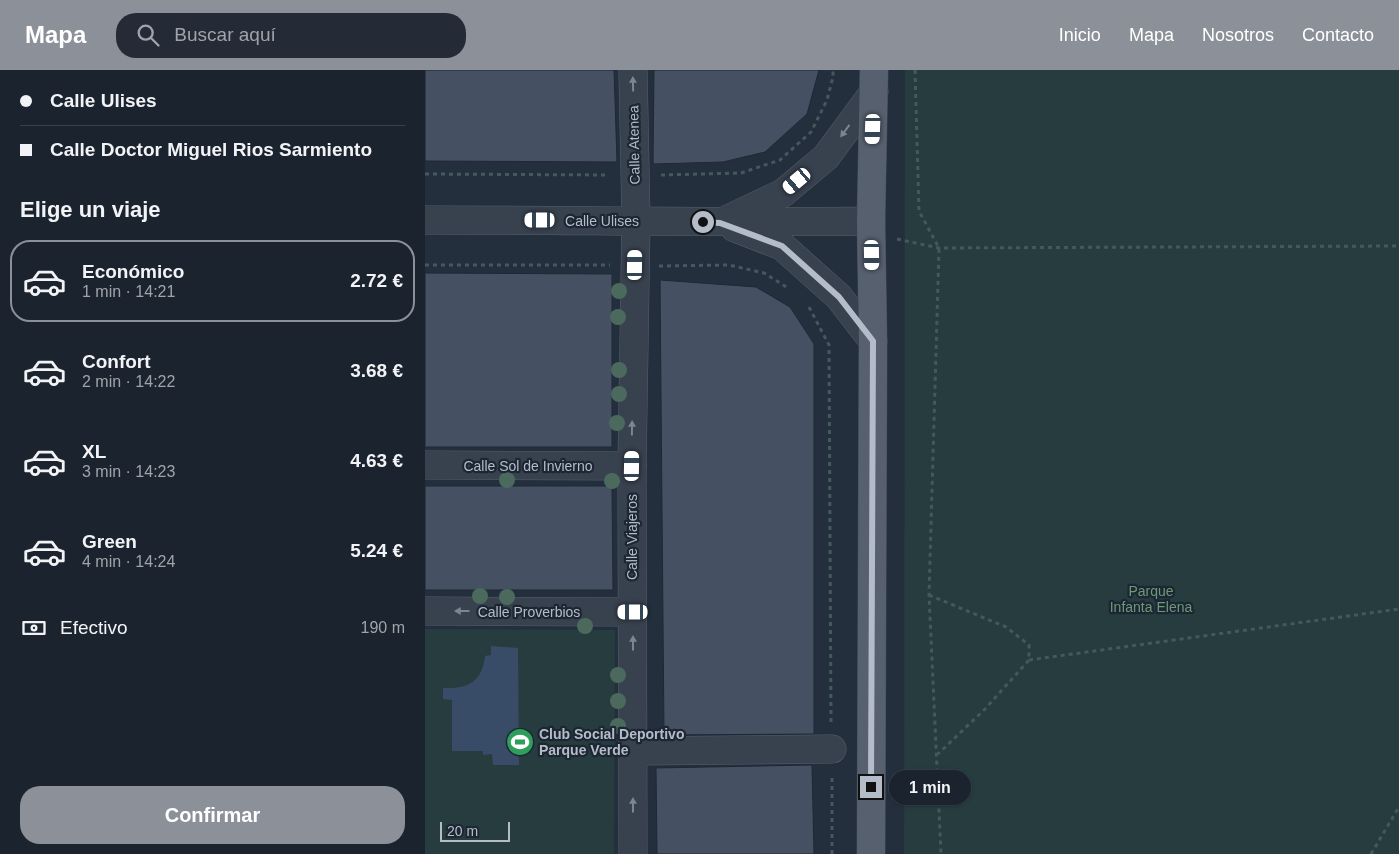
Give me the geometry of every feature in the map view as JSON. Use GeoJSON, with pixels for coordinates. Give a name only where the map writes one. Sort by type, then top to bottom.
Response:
{"type":"FeatureCollection","features":[{"type":"Feature","properties":{"kind":"main road"},"geometry":{"type":"LineString","coordinates":[[871,854],[873,341],[871,221],[874,81]]}},
{"type":"Feature","properties":{"kind":"street","name":"Calle Atenea"},"geometry":{"type":"LineString","coordinates":[[633,70],[636,220]]}},
{"type":"Feature","properties":{"kind":"street","name":"Calle Ulises"},"geometry":{"type":"LineString","coordinates":[[720,223],[783,193],[826,157],[874,81]]}},
{"type":"Feature","properties":{"kind":"street","name":"Calle Ulises"},"geometry":{"type":"LineString","coordinates":[[425,220],[636,220],[720,223],[871,221]]}},
{"type":"Feature","properties":{"kind":"street","name":"Calle Viajeros"},"geometry":{"type":"LineString","coordinates":[[633,854],[632,466],[636,220]]}},
{"type":"Feature","properties":{"kind":"street","name":"Calle Ulises"},"geometry":{"type":"LineString","coordinates":[[720,223],[782,246],[839,297],[873,341]]}},
{"type":"Feature","properties":{"kind":"street","name":"Calle Sol de Invierno"},"geometry":{"type":"LineString","coordinates":[[425,465],[632,466]]}},
{"type":"Feature","properties":{"kind":"street","name":"Calle Proverbios"},"geometry":{"type":"LineString","coordinates":[[425,611],[633,612]]}},
{"type":"Feature","properties":{"kind":"street"},"geometry":{"type":"LineString","coordinates":[[633,751],[832,749]]}},
{"type":"Feature","properties":{"kind":"path"},"geometry":{"type":"LineString","coordinates":[[915,70],[919,211],[939,248],[929,595],[941,854]]}},
{"type":"Feature","properties":{"kind":"path"},"geometry":{"type":"LineString","coordinates":[[897,239],[939,248],[1399,246]]}},
{"type":"Feature","properties":{"kind":"path"},"geometry":{"type":"LineString","coordinates":[[425,265],[729,266],[764,274],[793,291]]}},
{"type":"Feature","properties":{"kind":"path"},"geometry":{"type":"LineString","coordinates":[[805,302],[811,308],[829,345],[831,854]]}},
{"type":"Feature","properties":{"kind":"path"},"geometry":{"type":"LineString","coordinates":[[929,595],[1006,627],[1029,645],[1029,660]]}},
{"type":"Feature","properties":{"kind":"path"},"geometry":{"type":"LineString","coordinates":[[937,754],[985,709],[1029,660],[1399,609]]}},
{"type":"Feature","properties":{"kind":"path"},"geometry":{"type":"LineString","coordinates":[[1371,854],[1399,807]]}},
{"type":"Feature","properties":{"kind":"green space","name":"Parque Infanta Elena"},"geometry":{"type":"Polygon","coordinates":[[[905,70],[1399,70],[1399,854],[904,854],[905,70]]]}},
{"type":"Feature","properties":{"kind":"green space","name":"Club Social Deportivo Parque Verde"},"geometry":{"type":"Polygon","coordinates":[[[425,629],[615,630],[614,854],[425,854],[425,629]]]}},
{"type":"Feature","properties":{"kind":"water"},"geometry":{"type":"Polygon","coordinates":[[[491,646],[518,648],[519,765],[493,765],[492,754],[483,755],[483,751],[452,751],[452,700],[443,699],[443,688],[460,687],[477,678],[481,672],[485,656],[491,655],[491,646]]]}},
{"type":"Feature","properties":{"kind":"building"},"geometry":{"type":"Polygon","coordinates":[[[425,70],[614,70],[617,162],[425,161],[425,70]]]}},
{"type":"Feature","properties":{"kind":"building"},"geometry":{"type":"Polygon","coordinates":[[[654,70],[819,70],[807,114],[765,152],[723,162],[653,164],[654,70]]]}},
{"type":"Feature","properties":{"kind":"building"},"geometry":{"type":"Polygon","coordinates":[[[425,273],[612,274],[612,447],[425,447],[425,273]]]}},
{"type":"Feature","properties":{"kind":"building"},"geometry":{"type":"Polygon","coordinates":[[[660,280],[756,287],[790,307],[814,344],[814,734],[664,735],[660,280]]]}},
{"type":"Feature","properties":{"kind":"building"},"geometry":{"type":"Polygon","coordinates":[[[425,486],[612,486],[613,590],[425,590],[425,486]]]}},
{"type":"Feature","properties":{"kind":"building"},"geometry":{"type":"Polygon","coordinates":[[[812,765],[814,854],[657,854],[656,768],[812,765]]]}},
{"type":"Feature","properties":{"kind":"place","name":"Club Social Deportivo Parque Verde"},"geometry":{"type":"Point","coordinates":[520,742]}},
{"type":"Feature","properties":{"kind":"route"},"geometry":{"type":"LineString","coordinates":[[703,222],[720,223],[782,246],[839,297],[873,341],[871,787]]}}]}
